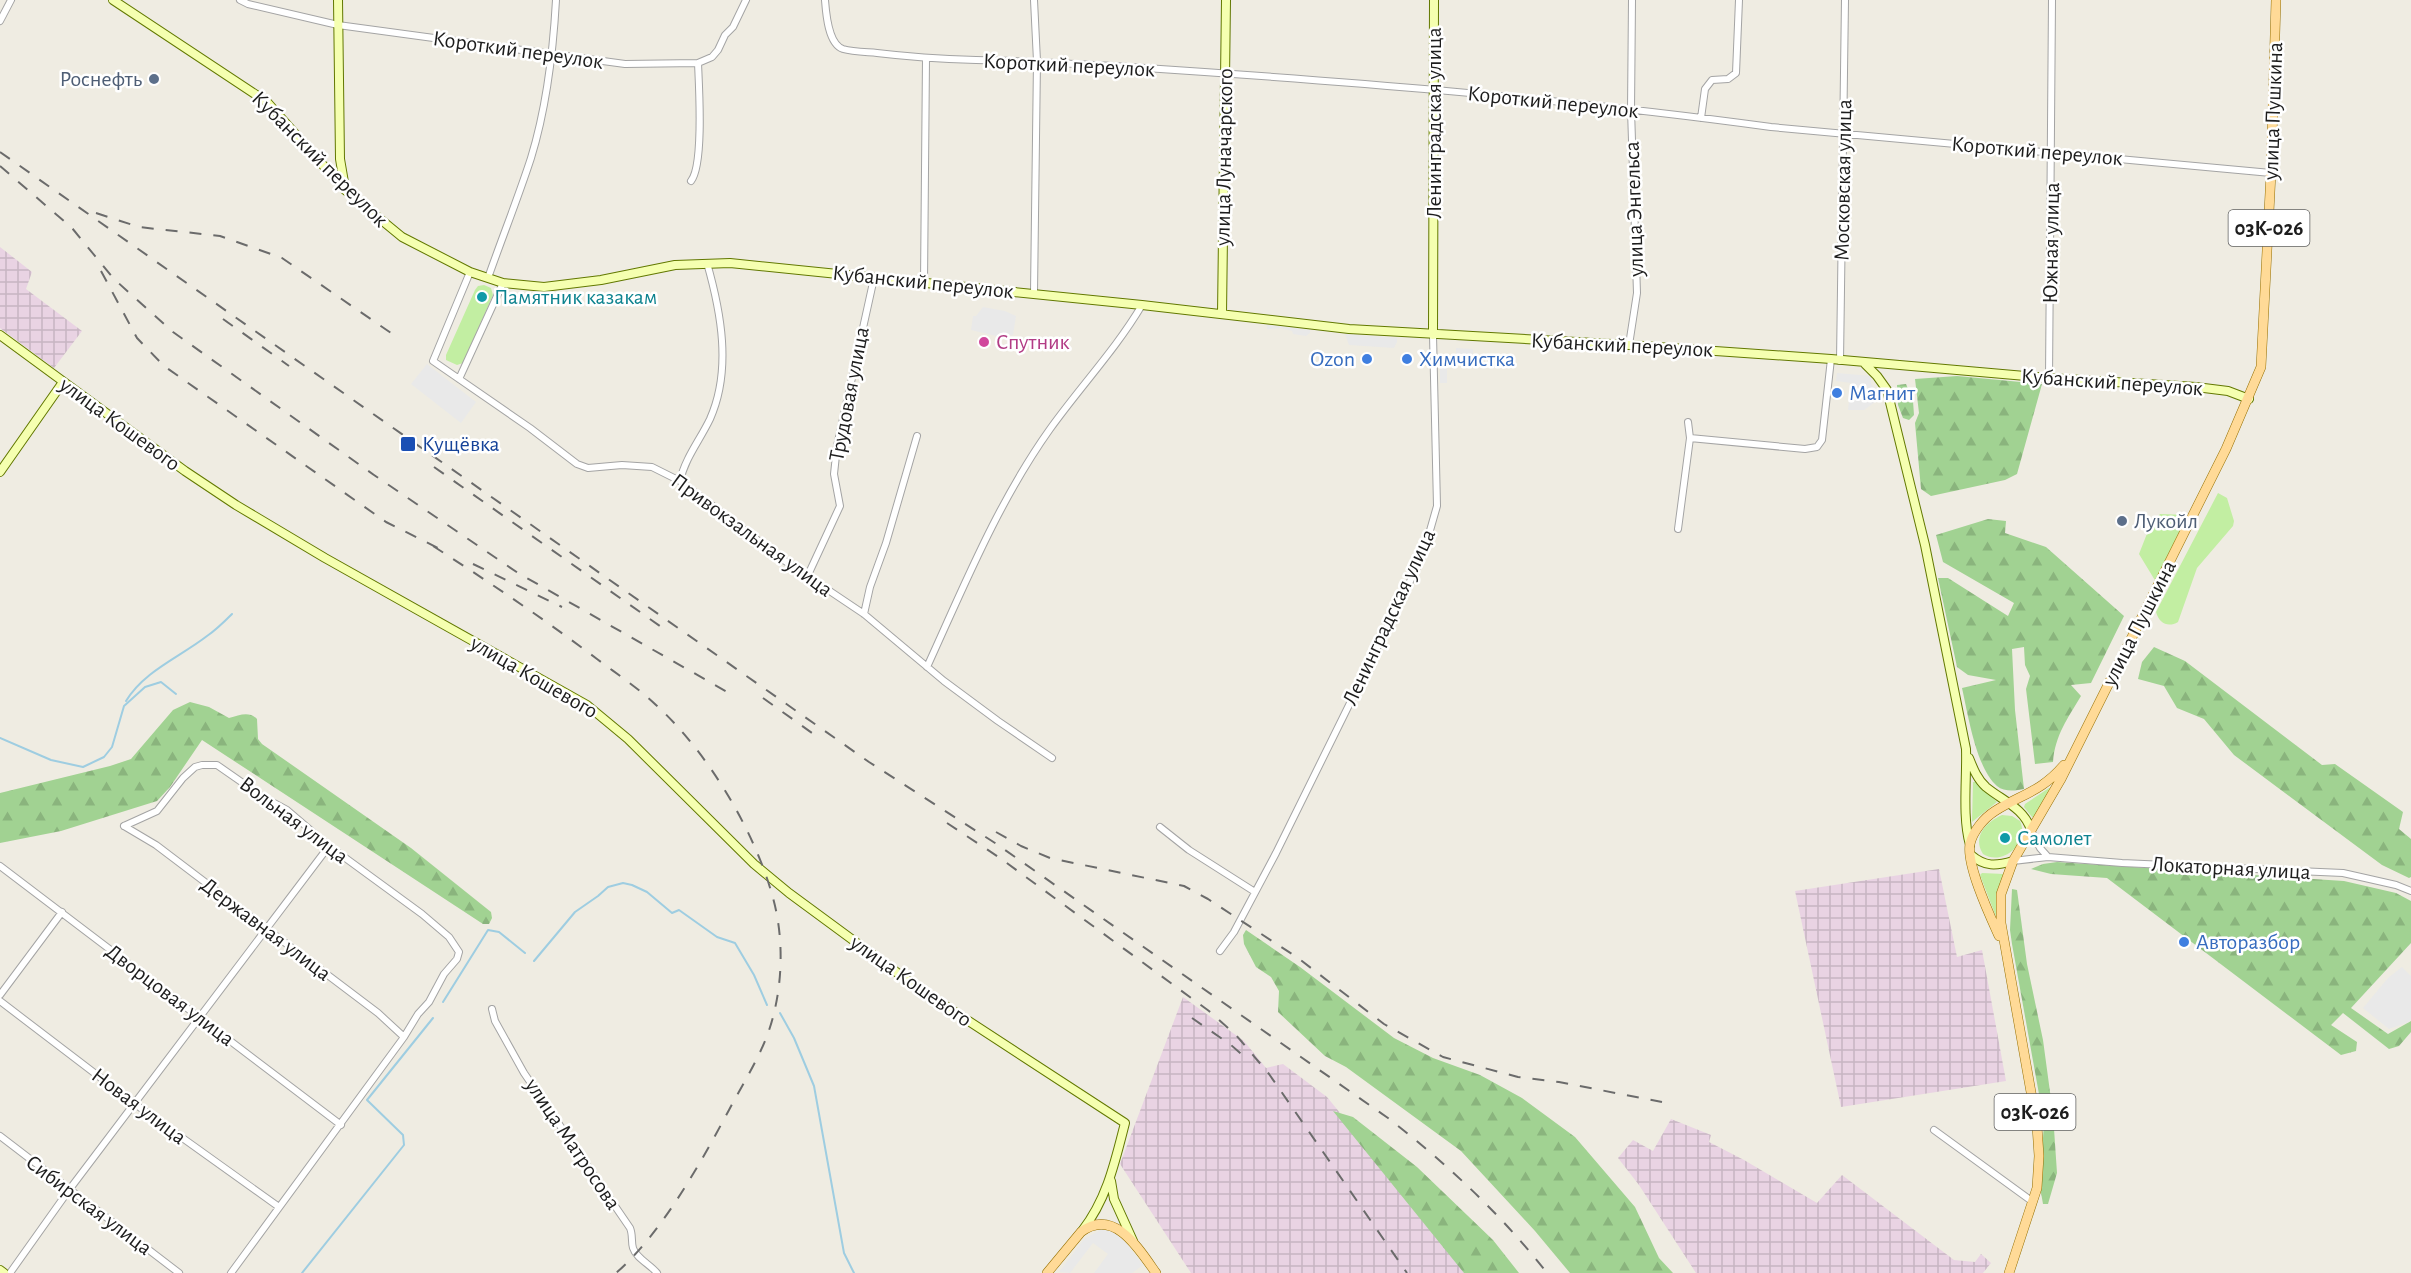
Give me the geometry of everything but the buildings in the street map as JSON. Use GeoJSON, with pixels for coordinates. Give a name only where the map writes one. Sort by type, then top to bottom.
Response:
{"type":"FeatureCollection","features":[{"type":"Feature","properties":{"kind":"main road","name":"улица Пушкина"},"geometry":{"type":"LineString","coordinates":[[2013,861],[2073,754],[2208,487],[2249,399],[2261,367],[2271,173],[2276,0]]}},
{"type":"Feature","properties":{"kind":"main road","name":"улица Пушкина"},"geometry":{"type":"LineString","coordinates":[[1970,850],[1974,834],[1987,817],[2048,782],[2073,754]]}},
{"type":"Feature","properties":{"kind":"main road","name":"03К-026"},"geometry":{"type":"LineString","coordinates":[[1970,850],[1980,890],[2005,949]]}},
{"type":"Feature","properties":{"kind":"main road","name":"03К-026"},"geometry":{"type":"LineString","coordinates":[[2009,1273],[2037,1188],[2039,1156],[2037,1126],[2005,949],[2000,908],[2004,881],[2013,861]]}},
{"type":"Feature","properties":{"kind":"main road"},"geometry":{"type":"LineString","coordinates":[[1047,1273],[1081,1232],[1094,1224],[1107,1224],[1120,1230],[1134,1242],[1156,1273]]}},
{"type":"Feature","properties":{"kind":"street"},"geometry":{"type":"LineString","coordinates":[[0,21],[11,0]]}},
{"type":"Feature","properties":{"kind":"street","name":"Короткий переулок"},"geometry":{"type":"LineString","coordinates":[[240,0],[248,4],[338,25],[625,64],[698,63]]}},
{"type":"Feature","properties":{"kind":"street"},"geometry":{"type":"LineString","coordinates":[[338,0],[340,159],[345,190]]}},
{"type":"Feature","properties":{"kind":"street"},"geometry":{"type":"LineString","coordinates":[[488,278],[531,157],[546,99],[553,54],[556,0]]}},
{"type":"Feature","properties":{"kind":"street"},"geometry":{"type":"LineString","coordinates":[[691,181],[697,168],[699,141],[698,63],[712,57],[718,50],[746,0]]}},
{"type":"Feature","properties":{"kind":"street","name":"Короткий переулок"},"geometry":{"type":"LineString","coordinates":[[825,0],[828,25],[836,45],[841,48],[926,58],[1037,61],[1226,73],[1434,90],[1771,127],[2271,173]]}},
{"type":"Feature","properties":{"kind":"street"},"geometry":{"type":"LineString","coordinates":[[1034,0],[1037,61],[1034,293]]}},
{"type":"Feature","properties":{"kind":"street","name":"улица Луначарского"},"geometry":{"type":"LineString","coordinates":[[1222,314],[1226,0]]}},
{"type":"Feature","properties":{"kind":"street","name":"Ленинградская улица"},"geometry":{"type":"LineString","coordinates":[[1220,951],[1234,932],[1256,892],[1423,555],[1435,521],[1438,492],[1433,335],[1434,0]]}},
{"type":"Feature","properties":{"kind":"street","name":"улица Энгельса"},"geometry":{"type":"LineString","coordinates":[[1629,345],[1637,293],[1631,110],[1632,0]]}},
{"type":"Feature","properties":{"kind":"street"},"geometry":{"type":"LineString","coordinates":[[1701,118],[1705,89],[1712,80],[1728,79],[1736,74],[1739,0]]}},
{"type":"Feature","properties":{"kind":"street","name":"Московская улица"},"geometry":{"type":"LineString","coordinates":[[1840,361],[1845,0]]}},
{"type":"Feature","properties":{"kind":"street","name":"Южная улица"},"geometry":{"type":"LineString","coordinates":[[2049,378],[2052,0]]}},
{"type":"Feature","properties":{"kind":"street","name":"Кубанский переулок"},"geometry":{"type":"LineString","coordinates":[[117,2],[267,102],[345,190],[402,237],[470,273],[503,283],[544,287],[578,284],[675,265],[730,263],[1034,293],[1349,329],[1629,345],[1831,359],[1865,364],[2049,378],[2222,389],[2249,399]]}},
{"type":"Feature","properties":{"kind":"street"},"geometry":{"type":"LineString","coordinates":[[924,283],[926,58]]}},
{"type":"Feature","properties":{"kind":"street"},"geometry":{"type":"LineString","coordinates":[[680,482],[683,468],[710,419],[721,379],[720,323],[716,295],[707,263]]}},
{"type":"Feature","properties":{"kind":"street","name":"Привокзальная улица"},"geometry":{"type":"LineString","coordinates":[[470,273],[433,361],[530,428],[577,464],[588,468],[622,465],[652,467],[680,482],[759,542],[864,614],[927,667],[998,721],[1052,758]]}},
{"type":"Feature","properties":{"kind":"street","name":"Трудовая улица"},"geometry":{"type":"LineString","coordinates":[[808,575],[840,506],[834,474],[837,446],[874,278]]}},
{"type":"Feature","properties":{"kind":"street"},"geometry":{"type":"LineString","coordinates":[[459,379],[503,283]]}},
{"type":"Feature","properties":{"kind":"street"},"geometry":{"type":"LineString","coordinates":[[927,667],[1004,503],[1050,429],[1076,398],[1142,305]]}},
{"type":"Feature","properties":{"kind":"street","name":"улица Кошевого"},"geometry":{"type":"LineString","coordinates":[[0,335],[202,483],[271,527],[587,705],[628,739],[741,851],[789,893],[918,988],[1125,1123],[1111,1178]]}},
{"type":"Feature","properties":{"kind":"street"},"geometry":{"type":"LineString","coordinates":[[1690,438],[1805,449],[1816,447],[1822,440],[1831,359]]}},
{"type":"Feature","properties":{"kind":"street"},"geometry":{"type":"LineString","coordinates":[[1865,364],[1887,390],[1925,545],[1966,749],[1966,822],[1970,850],[1978,861],[1993,865],[2013,861]]}},
{"type":"Feature","properties":{"kind":"street"},"geometry":{"type":"LineString","coordinates":[[0,472],[63,382]]}},
{"type":"Feature","properties":{"kind":"street"},"geometry":{"type":"LineString","coordinates":[[1678,529],[1690,438],[1688,422]]}},
{"type":"Feature","properties":{"kind":"street"},"geometry":{"type":"LineString","coordinates":[[864,614],[917,436]]}},
{"type":"Feature","properties":{"kind":"street"},"geometry":{"type":"LineString","coordinates":[[1966,749],[1980,780],[2025,816],[2040,848],[2048,857]]}},
{"type":"Feature","properties":{"kind":"street","name":"Вольная улица"},"geometry":{"type":"LineString","coordinates":[[124,826],[157,811],[189,771],[210,764],[225,769],[263,797],[287,810],[329,846],[422,914],[449,937],[459,952],[429,1002],[418,1014],[404,1037]]}},
{"type":"Feature","properties":{"kind":"street","name":"Державная улица"},"geometry":{"type":"LineString","coordinates":[[124,826],[156,845],[378,1013],[404,1037]]}},
{"type":"Feature","properties":{"kind":"street"},"geometry":{"type":"LineString","coordinates":[[1160,827],[1189,850],[1256,892]]}},
{"type":"Feature","properties":{"kind":"street"},"geometry":{"type":"LineString","coordinates":[[10,1273],[69,1190],[329,846]]}},
{"type":"Feature","properties":{"kind":"street","name":"Локаторная улица"},"geometry":{"type":"LineString","coordinates":[[2013,861],[2048,857],[2343,873],[2396,885],[2411,891]]}},
{"type":"Feature","properties":{"kind":"street","name":"Дворцовая улица"},"geometry":{"type":"LineString","coordinates":[[0,866],[341,1125]]}},
{"type":"Feature","properties":{"kind":"street"},"geometry":{"type":"LineString","coordinates":[[0,995],[62,912]]}},
{"type":"Feature","properties":{"kind":"street","name":"Новая улица"},"geometry":{"type":"LineString","coordinates":[[0,1001],[135,1104],[279,1207]]}},
{"type":"Feature","properties":{"kind":"street","name":"улица Матросова"},"geometry":{"type":"LineString","coordinates":[[492,1009],[495,1022],[524,1073],[630,1228],[636,1254],[657,1273]]}},
{"type":"Feature","properties":{"kind":"street"},"geometry":{"type":"LineString","coordinates":[[231,1273],[404,1037]]}},
{"type":"Feature","properties":{"kind":"street"},"geometry":{"type":"LineString","coordinates":[[1934,1130],[2033,1202]]}},
{"type":"Feature","properties":{"kind":"street","name":"Сибирская улица"},"geometry":{"type":"LineString","coordinates":[[0,1136],[179,1273]]}},
{"type":"Feature","properties":{"kind":"street"},"geometry":{"type":"LineString","coordinates":[[1081,1232],[1091,1219],[1111,1178]]}},
{"type":"Feature","properties":{"kind":"street"},"geometry":{"type":"LineString","coordinates":[[1111,1178],[1114,1199],[1134,1242]]}},
{"type":"Feature","properties":{"kind":"street"},"geometry":{"type":"LineString","coordinates":[[0,1270],[4,1273]]}},
{"type":"Feature","properties":{"kind":"shaded area"},"geometry":{"type":"Polygon","coordinates":[[[0,247],[32,272],[26,289],[82,331],[54,368],[0,328],[0,247]]]}},
{"type":"Feature","properties":{"kind":"shaded area"},"geometry":{"type":"Polygon","coordinates":[[[983,307],[1005,311],[1016,316],[1013,335],[1000,337],[971,330],[973,316],[976,316],[983,307]]]}},
{"type":"Feature","properties":{"kind":"shaded area"},"geometry":{"type":"Polygon","coordinates":[[[1267,325],[1310,330],[1310,333],[1306,336],[1293,334],[1292,331],[1281,328],[1267,329],[1267,325]]]}},
{"type":"Feature","properties":{"kind":"shaded area"},"geometry":{"type":"Polygon","coordinates":[[[1345,334],[1397,338],[1397,342],[1394,348],[1349,345],[1345,334]]]}},
{"type":"Feature","properties":{"kind":"shaded area"},"geometry":{"type":"Polygon","coordinates":[[[1456,348],[1473,349],[1473,363],[1456,361],[1456,348]]]}},
{"type":"Feature","properties":{"kind":"shaded area"},"geometry":{"type":"Polygon","coordinates":[[[1440,359],[1447,360],[1447,383],[1440,383],[1440,359]]]}},
{"type":"Feature","properties":{"kind":"shaded area"},"geometry":{"type":"Polygon","coordinates":[[[427,364],[476,402],[461,423],[411,384],[427,364]]]}},
{"type":"Feature","properties":{"kind":"shaded area"},"geometry":{"type":"Polygon","coordinates":[[[1837,373],[1871,376],[1871,384],[1878,392],[1875,402],[1864,410],[1848,410],[1851,383],[1836,381],[1837,373]]]}},
{"type":"Feature","properties":{"kind":"shaded area"},"geometry":{"type":"Polygon","coordinates":[[[1939,869],[1957,957],[1982,950],[2006,1081],[1841,1107],[1795,891],[1939,869]]]}},
{"type":"Feature","properties":{"kind":"shaded area"},"geometry":{"type":"Polygon","coordinates":[[[2402,967],[2411,976],[2411,1019],[2409,1022],[2389,1029],[2363,1008],[2388,978],[2402,967]]]}},
{"type":"Feature","properties":{"kind":"shaded area"},"geometry":{"type":"Polygon","coordinates":[[[1183,997],[1244,1041],[1266,1068],[1283,1064],[1327,1097],[1471,1273],[1191,1273],[1120,1164],[1183,997]]]}},
{"type":"Feature","properties":{"kind":"shaded area"},"geometry":{"type":"Polygon","coordinates":[[[1671,1119],[1711,1135],[1709,1142],[1817,1203],[1842,1175],[1954,1260],[1975,1262],[1981,1254],[1991,1263],[1983,1273],[1696,1273],[1639,1185],[1618,1158],[1633,1140],[1653,1151],[1671,1119]]]}},
{"type":"Feature","properties":{"kind":"shaded area"},"geometry":{"type":"Polygon","coordinates":[[[1104,1228],[1123,1239],[1143,1265],[1132,1273],[1094,1273],[1108,1254],[1093,1243],[1070,1273],[1059,1272],[1084,1239],[1104,1228]]]}},
{"type":"Feature","properties":{"kind":"green space"},"geometry":{"type":"Polygon","coordinates":[[[484,285],[491,288],[493,295],[463,363],[457,365],[446,360],[446,355],[475,290],[478,286],[484,285]]]}},
{"type":"Feature","properties":{"kind":"green space"},"geometry":{"type":"Polygon","coordinates":[[[1957,376],[2042,384],[2017,474],[2005,480],[1931,496],[1921,489],[1915,423],[1919,413],[1915,379],[1957,376]]]}},
{"type":"Feature","properties":{"kind":"green space"},"geometry":{"type":"Polygon","coordinates":[[[1906,384],[1913,401],[1914,415],[1909,420],[1903,418],[1898,405],[1897,385],[1906,384]]]}},
{"type":"Feature","properties":{"kind":"green space"},"geometry":{"type":"Polygon","coordinates":[[[2218,493],[2227,498],[2234,521],[2233,526],[2197,568],[2178,622],[2171,625],[2164,623],[2156,612],[2218,493]]]}},
{"type":"Feature","properties":{"kind":"green space"},"geometry":{"type":"Polygon","coordinates":[[[2160,514],[2188,515],[2191,519],[2156,582],[2139,554],[2150,526],[2160,514]]]}},
{"type":"Feature","properties":{"kind":"green space"},"geometry":{"type":"Polygon","coordinates":[[[1988,519],[2006,521],[2005,533],[2046,547],[2124,616],[2091,683],[2071,685],[2081,696],[2059,735],[2053,762],[2035,764],[2026,689],[2030,676],[2025,665],[2024,647],[2012,649],[2015,710],[2024,789],[2017,790],[2006,790],[1997,786],[1990,778],[1978,754],[1962,688],[1996,680],[1968,675],[1957,667],[1938,578],[1948,578],[2008,616],[2014,603],[1943,562],[1936,535],[1988,519]]]}},
{"type":"Feature","properties":{"kind":"green space"},"geometry":{"type":"Polygon","coordinates":[[[2154,647],[2185,661],[2322,765],[2335,764],[2403,812],[2399,829],[2411,839],[2411,877],[2382,865],[2234,755],[2204,719],[2177,708],[2164,686],[2138,679],[2142,662],[2154,647]]]}},
{"type":"Feature","properties":{"kind":"green space"},"geometry":{"type":"Polygon","coordinates":[[[190,702],[209,707],[229,718],[244,714],[257,719],[258,739],[262,744],[411,848],[491,912],[492,918],[489,924],[483,924],[202,740],[170,787],[157,801],[61,831],[0,843],[0,793],[131,759],[173,710],[190,702]]]}},
{"type":"Feature","properties":{"kind":"green space"},"geometry":{"type":"Polygon","coordinates":[[[1973,782],[1977,782],[1997,802],[1972,822],[1973,782]]]}},
{"type":"Feature","properties":{"kind":"green space"},"geometry":{"type":"Polygon","coordinates":[[[2049,788],[2052,789],[2035,817],[2032,817],[2024,807],[2025,804],[2049,788]]]}},
{"type":"Feature","properties":{"kind":"green space"},"geometry":{"type":"Polygon","coordinates":[[[2002,815],[2012,816],[2020,821],[2021,837],[2013,850],[2006,855],[1991,857],[1983,854],[1979,842],[1980,836],[1986,826],[2002,815]]]}},
{"type":"Feature","properties":{"kind":"green space"},"geometry":{"type":"Polygon","coordinates":[[[2057,862],[2344,881],[2396,893],[2411,901],[2411,943],[2351,1008],[2388,1034],[2411,1021],[2411,1032],[2399,1046],[2389,1049],[2343,1013],[2331,1025],[2357,1042],[2356,1051],[2341,1055],[2107,878],[2051,874],[2031,869],[2057,862]]]}},
{"type":"Feature","properties":{"kind":"green space"},"geometry":{"type":"Polygon","coordinates":[[[1982,873],[2004,874],[1998,922],[1980,875],[1982,873]]]}},
{"type":"Feature","properties":{"kind":"green space"},"geometry":{"type":"Polygon","coordinates":[[[2012,889],[2017,890],[2027,964],[2043,1040],[2053,1114],[2057,1173],[2048,1204],[2043,1204],[2040,1187],[2044,1122],[2010,930],[2012,889]]]}},
{"type":"Feature","properties":{"kind":"green space"},"geometry":{"type":"Polygon","coordinates":[[[1246,930],[1300,967],[1394,1038],[1433,1058],[1480,1075],[1522,1098],[1575,1137],[1635,1207],[1659,1258],[1673,1273],[1570,1273],[1535,1231],[1461,1151],[1346,1067],[1325,1056],[1278,1012],[1279,991],[1271,977],[1256,967],[1244,944],[1243,935],[1246,930]]]}},
{"type":"Feature","properties":{"kind":"green space"},"geometry":{"type":"Polygon","coordinates":[[[1333,1111],[1353,1117],[1417,1167],[1493,1240],[1519,1273],[1464,1273],[1333,1111]]]}},
{"type":"Feature","properties":{"kind":"waterway"},"geometry":{"type":"LineString","coordinates":[[126,701],[142,681],[197,644],[232,614]]}},
{"type":"Feature","properties":{"kind":"waterway"},"geometry":{"type":"LineString","coordinates":[[0,738],[51,760],[83,767],[104,757],[112,747],[124,706],[145,687],[161,682],[176,694]]}},
{"type":"Feature","properties":{"kind":"waterway"},"geometry":{"type":"LineString","coordinates":[[534,961],[575,912],[608,887],[623,883],[647,892],[672,913],[679,910],[717,937],[735,943],[754,975],[767,1005]]}},
{"type":"Feature","properties":{"kind":"waterway"},"geometry":{"type":"LineString","coordinates":[[443,1002],[488,930],[499,932],[525,953]]}},
{"type":"Feature","properties":{"kind":"waterway"},"geometry":{"type":"LineString","coordinates":[[780,1013],[794,1038],[814,1086],[844,1253],[854,1273]]}},
{"type":"Feature","properties":{"kind":"waterway"},"geometry":{"type":"LineString","coordinates":[[302,1273],[404,1145],[403,1135],[367,1100],[433,1018]]}},
{"type":"Feature","properties":{"kind":"railway"},"geometry":{"type":"LineString","coordinates":[[0,152],[869,762],[995,843],[1388,1118],[1431,1153],[1492,1210],[1547,1273]]}},
{"type":"Feature","properties":{"kind":"railway"},"geometry":{"type":"LineString","coordinates":[[0,166],[72,228],[114,279],[173,332],[374,475],[518,573],[729,693]]}},
{"type":"Feature","properties":{"kind":"railway"},"geometry":{"type":"LineString","coordinates":[[96,213],[139,227],[220,236],[282,258],[391,333]]}},
{"type":"Feature","properties":{"kind":"railway"},"geometry":{"type":"LineString","coordinates":[[101,271],[137,338],[164,366],[386,522],[440,549]]}},
{"type":"Feature","properties":{"kind":"railway"},"geometry":{"type":"LineString","coordinates":[[223,319],[289,366]]}},
{"type":"Feature","properties":{"kind":"railway"},"geometry":{"type":"LineString","coordinates":[[434,467],[667,631]]}},
{"type":"Feature","properties":{"kind":"railway"},"geometry":{"type":"LineString","coordinates":[[433,546],[577,644],[642,693],[675,724],[711,769],[742,820],[765,872],[773,898],[779,926],[780,970],[777,999],[766,1038],[718,1131],[679,1197],[649,1238],[616,1273]]}},
{"type":"Feature","properties":{"kind":"railway"},"geometry":{"type":"LineString","coordinates":[[473,564],[562,607]]}},
{"type":"Feature","properties":{"kind":"railway"},"geometry":{"type":"LineString","coordinates":[[763,698],[819,738]]}},
{"type":"Feature","properties":{"kind":"railway"},"geometry":{"type":"LineString","coordinates":[[947,823],[1000,858],[1209,1011],[1236,1035],[1269,1074],[1407,1273]]}},
{"type":"Feature","properties":{"kind":"railway"},"geometry":{"type":"LineString","coordinates":[[996,832],[1050,858],[1184,886],[1208,899],[1298,958],[1384,1024],[1443,1057],[1518,1077],[1559,1082],[1662,1102]]}},
{"type":"Feature","properties":{"kind":"railway"},"geometry":{"type":"LineString","coordinates":[[1192,1018],[1231,1045],[1249,1061]]}},
{"type":"Feature","properties":{"kind":"place","name":"Роснефть"},"geometry":{"type":"Point","coordinates":[154,79]}},
{"type":"Feature","properties":{"kind":"place","name":"Памятник казакам"},"geometry":{"type":"Point","coordinates":[482,297]}},
{"type":"Feature","properties":{"kind":"place","name":"Спутник"},"geometry":{"type":"Point","coordinates":[984,342]}},
{"type":"Feature","properties":{"kind":"place","name":"Ozon"},"geometry":{"type":"Point","coordinates":[1367,359]}},
{"type":"Feature","properties":{"kind":"place","name":"Химчистка"},"geometry":{"type":"Point","coordinates":[1407,359]}},
{"type":"Feature","properties":{"kind":"place","name":"Магнит"},"geometry":{"type":"Point","coordinates":[1837,393]}},
{"type":"Feature","properties":{"kind":"place","name":"Кущёвка"},"geometry":{"type":"Point","coordinates":[408,444]}},
{"type":"Feature","properties":{"kind":"place","name":"Лукойл"},"geometry":{"type":"Point","coordinates":[2122,521]}},
{"type":"Feature","properties":{"kind":"place","name":"Самолет"},"geometry":{"type":"Point","coordinates":[2005,838]}},
{"type":"Feature","properties":{"kind":"place","name":"Авторазбор"},"geometry":{"type":"Point","coordinates":[2184,942]}}]}
